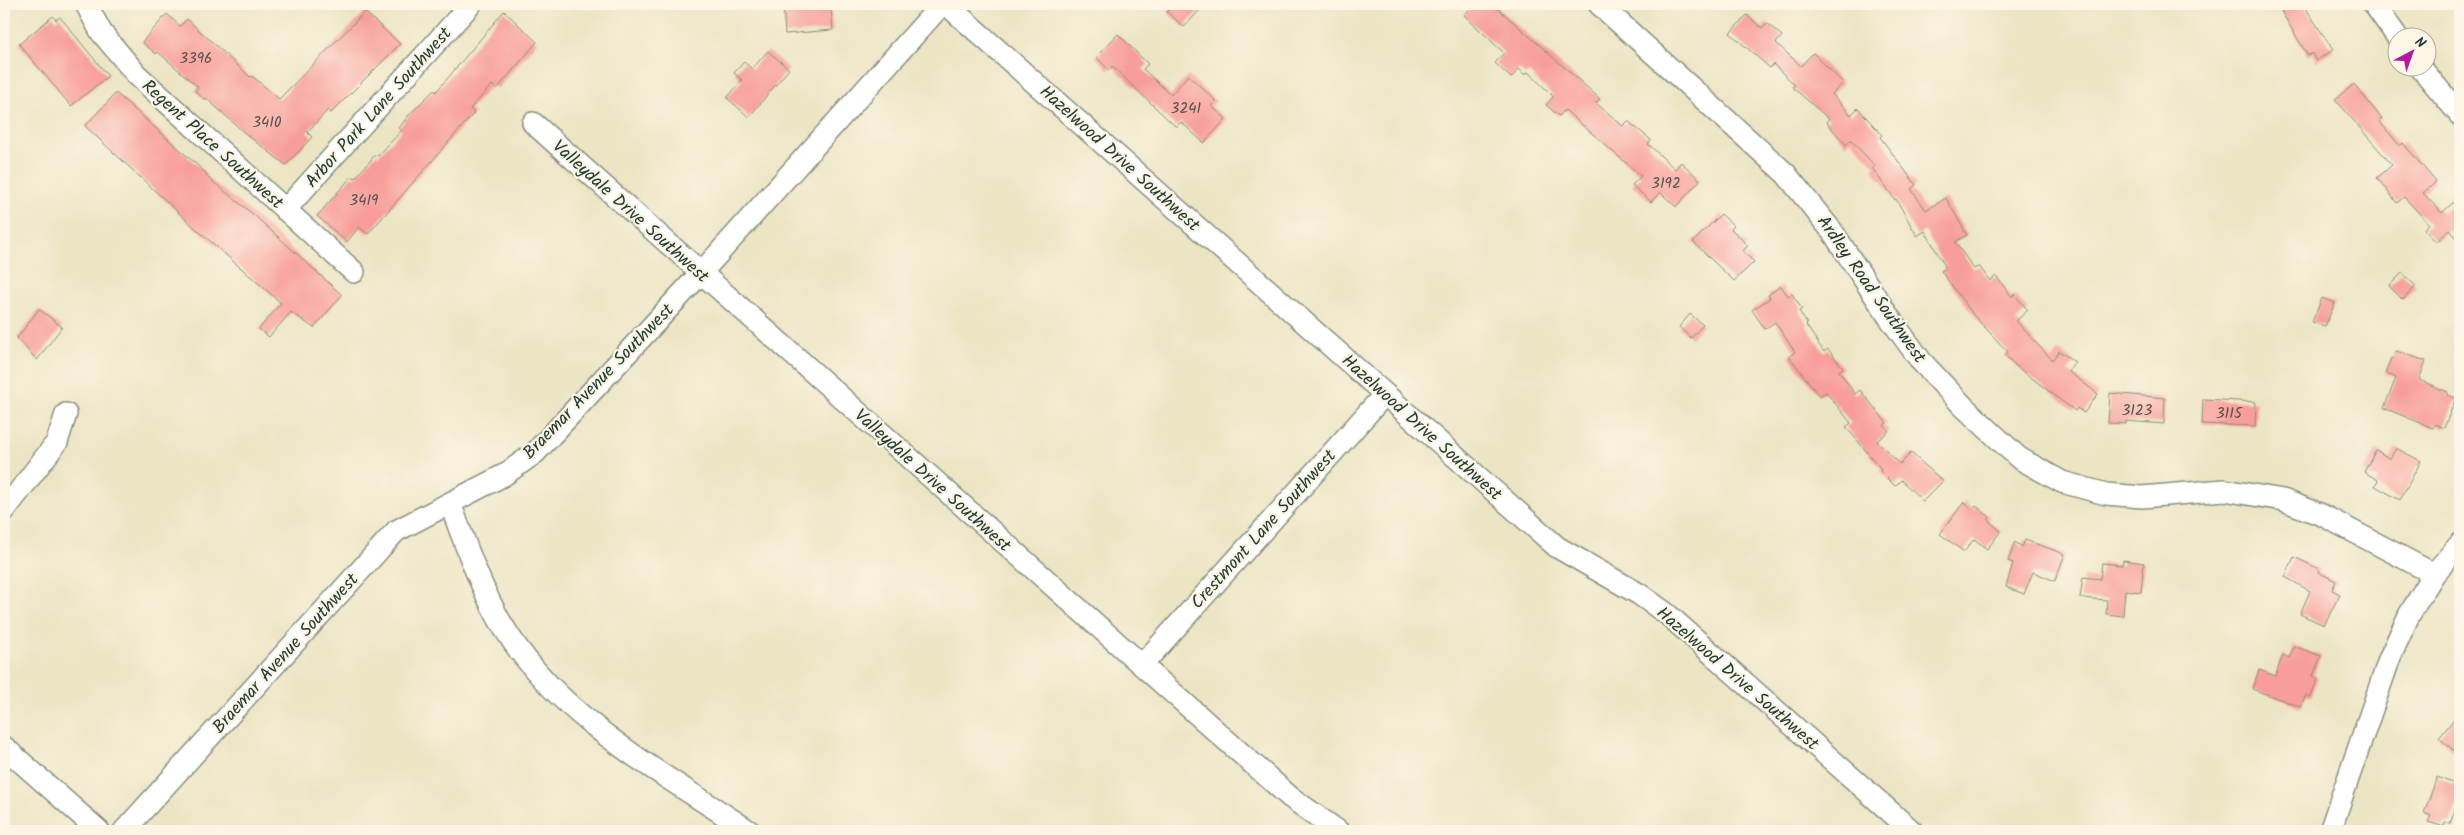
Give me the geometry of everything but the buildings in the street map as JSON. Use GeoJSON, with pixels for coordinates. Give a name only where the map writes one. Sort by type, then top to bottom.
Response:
{"type":"FeatureCollection","features":[{"type":"Feature","properties":{"kind":"street","name":"Regent Place Southwest"},"geometry":{"type":"LineString","coordinates":[[86,4],[101,32],[136,75],[354,272]]}},
{"type":"Feature","properties":{"kind":"street","name":"Arbor Park Lane Southwest"},"geometry":{"type":"LineString","coordinates":[[285,210],[472,4]]}},
{"type":"Feature","properties":{"kind":"street","name":"Braemar Avenue Southwest"},"geometry":{"type":"LineString","coordinates":[[124,831],[396,531],[504,475],[535,453],[701,273],[942,4]]}},
{"type":"Feature","properties":{"kind":"street","name":"Hazelwood Drive Southwest"},"geometry":{"type":"LineString","coordinates":[[946,4],[1557,547],[1639,594],[1667,614],[1912,831]]}},
{"type":"Feature","properties":{"kind":"street","name":"Ardley Road Southwest"},"geometry":{"type":"LineString","coordinates":[[1599,4],[1786,174],[1832,231],[1889,317],[1921,361],[1964,407],[2019,458],[2062,482],[2106,494],[2142,497],[2224,490],[2282,500],[2322,515],[2434,574]]}},
{"type":"Feature","properties":{"kind":"street"},"geometry":{"type":"LineString","coordinates":[[2374,4],[2391,28]]}},
{"type":"Feature","properties":{"kind":"street"},"geometry":{"type":"LineString","coordinates":[[2429,78],[2460,115]]}},
{"type":"Feature","properties":{"kind":"street","name":"Valleydale Drive Southwest"},"geometry":{"type":"LineString","coordinates":[[533,124],[1290,797],[1338,831]]}},
{"type":"Feature","properties":{"kind":"street","name":"Crestmont Lane Southwest"},"geometry":{"type":"LineString","coordinates":[[1142,665],[1385,394]]}},
{"type":"Feature","properties":{"kind":"street"},"geometry":{"type":"LineString","coordinates":[[4,511],[57,442],[66,414]]}},
{"type":"Feature","properties":{"kind":"street"},"geometry":{"type":"LineString","coordinates":[[450,503],[482,585],[500,622],[530,666],[562,700],[599,730],[749,831]]}},
{"type":"Feature","properties":{"kind":"street"},"geometry":{"type":"LineString","coordinates":[[2330,831],[2390,657],[2409,614],[2434,574],[2460,544]]}},
{"type":"Feature","properties":{"kind":"street"},"geometry":{"type":"LineString","coordinates":[[4,747],[99,831]]}}]}
